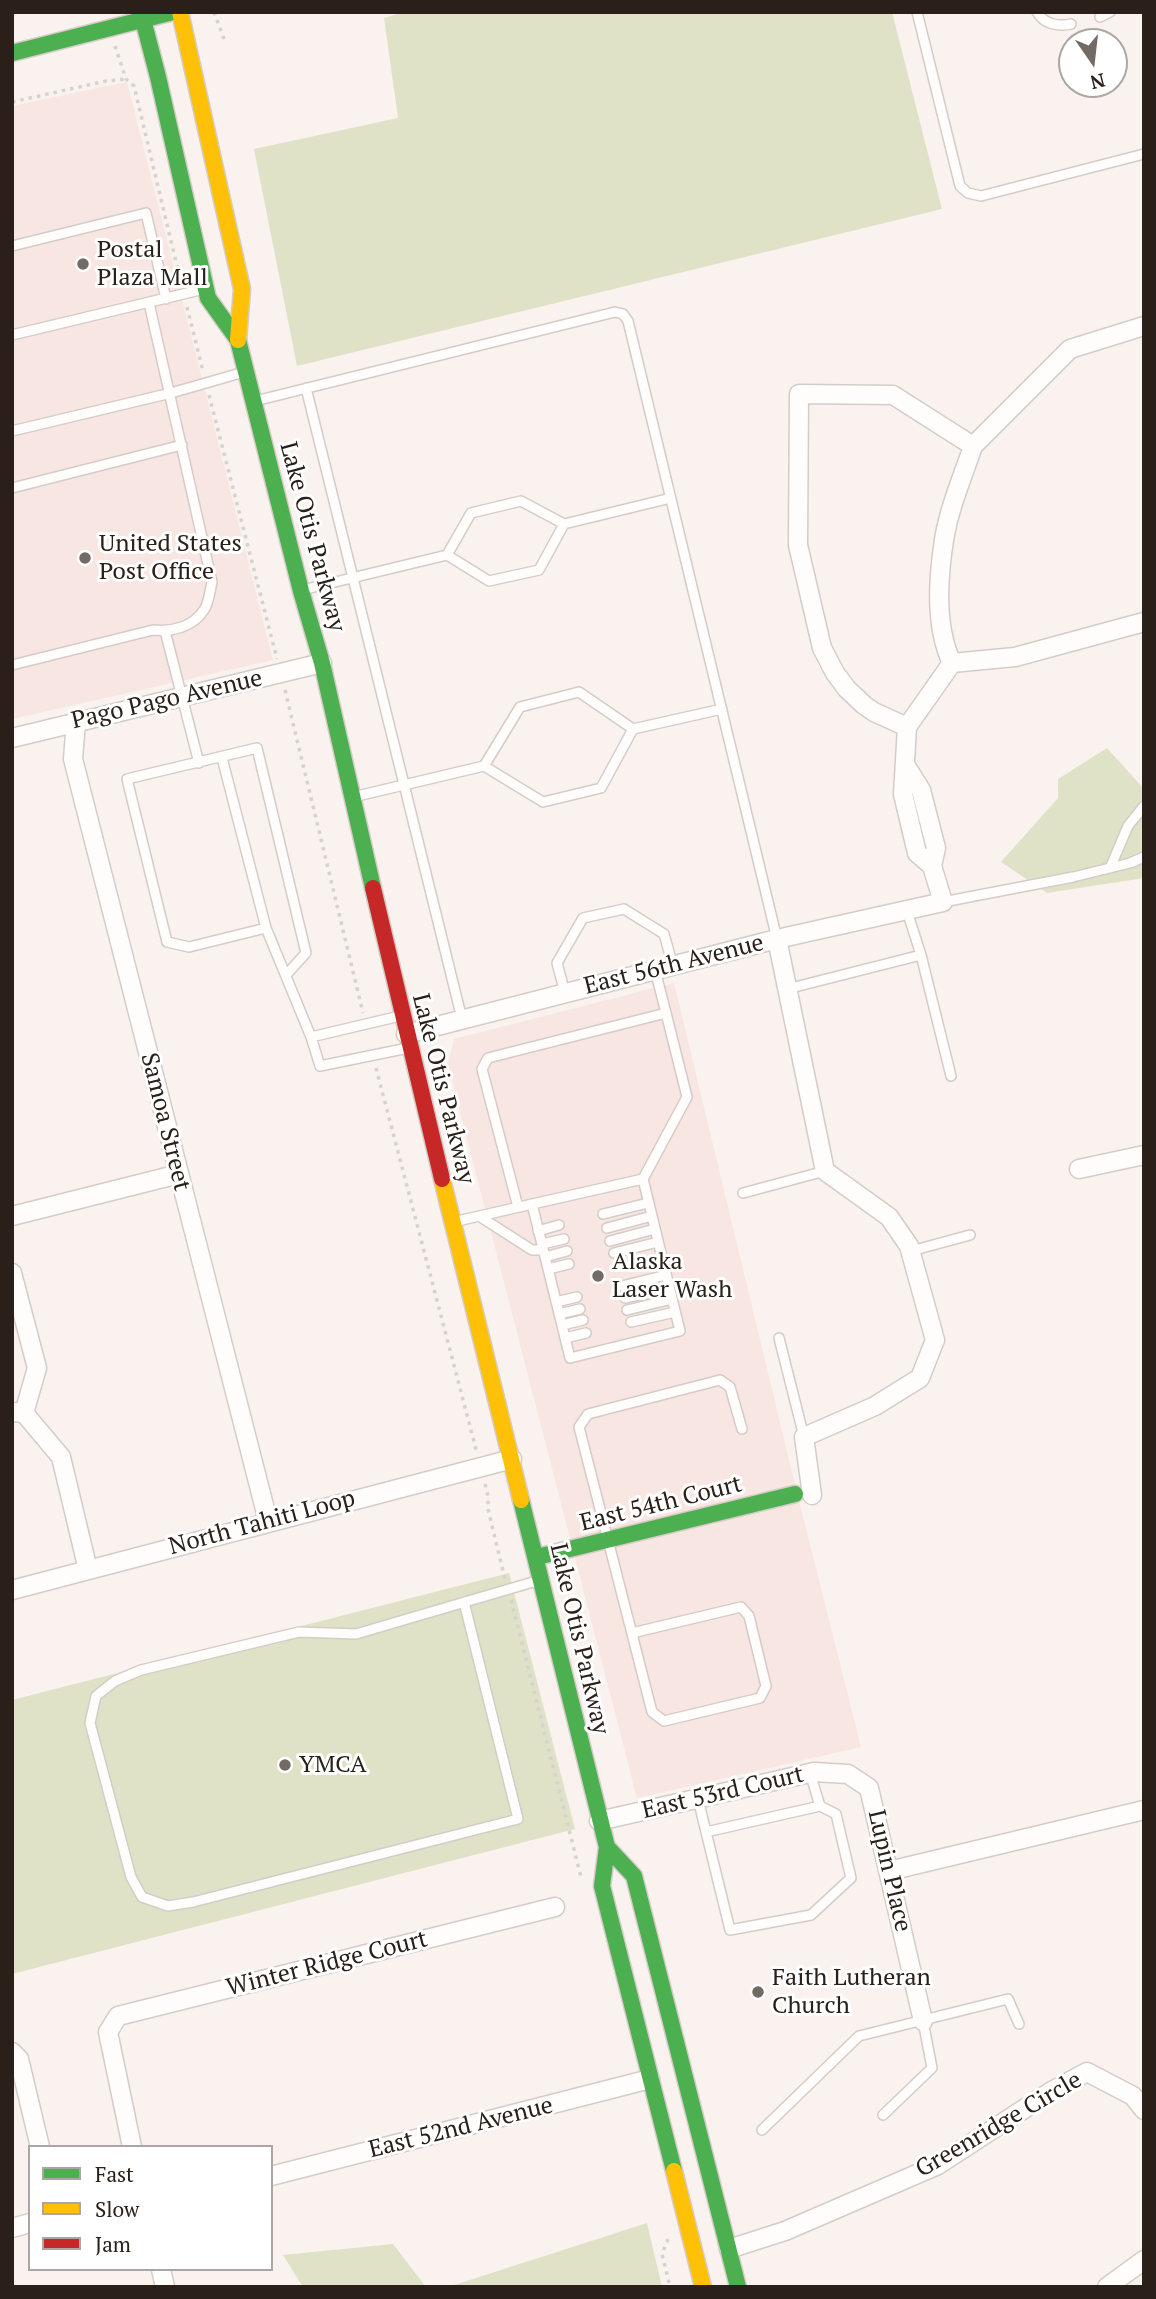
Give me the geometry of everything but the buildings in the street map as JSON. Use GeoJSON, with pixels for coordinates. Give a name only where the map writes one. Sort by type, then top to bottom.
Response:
{"type":"FeatureCollection","features":[{"type":"Feature","properties":{"kind":"main road"},"geometry":{"type":"LineString","coordinates":[[12,52],[142,16],[173,12]]}},
{"type":"Feature","properties":{"kind":"main road","name":"Lake Otis Parkway"},"geometry":{"type":"LineString","coordinates":[[180,12],[242,289],[238,340],[301,591],[322,663],[401,1016],[607,1847],[602,1886],[703,2287]]}},
{"type":"Feature","properties":{"kind":"main road","name":"Lake Otis Parkway"},"geometry":{"type":"LineString","coordinates":[[142,16],[208,298],[238,340]]}},
{"type":"Feature","properties":{"kind":"main road","name":"East 54th Court"},"geometry":{"type":"LineString","coordinates":[[537,1557],[804,1495]]}},
{"type":"Feature","properties":{"kind":"main road","name":"Lake Otis Parkway"},"geometry":{"type":"LineString","coordinates":[[607,1847],[634,1876],[738,2287]]}},
{"type":"Feature","properties":{"kind":"street"},"geometry":{"type":"LineString","coordinates":[[952,663],[945,649],[940,603],[944,539],[973,446],[1070,349],[1144,326]]}},
{"type":"Feature","properties":{"kind":"street"},"geometry":{"type":"LineString","coordinates":[[907,727],[864,705],[835,673],[822,648],[798,545],[799,394],[893,395],[973,446]]}},
{"type":"Feature","properties":{"kind":"street"},"geometry":{"type":"LineString","coordinates":[[943,902],[932,866],[936,848],[921,790],[906,766],[907,727],[952,663],[1015,657],[1144,622]]}},
{"type":"Feature","properties":{"kind":"street","name":"Pago Pago Avenue"},"geometry":{"type":"LineString","coordinates":[[12,738],[322,663]]}},
{"type":"Feature","properties":{"kind":"street","name":"Samoa Street"},"geometry":{"type":"LineString","coordinates":[[76,722],[73,759],[268,1521]]}},
{"type":"Feature","properties":{"kind":"street","name":"East 56th Avenue"},"geometry":{"type":"LineString","coordinates":[[408,1041],[462,1019],[777,939],[943,902]]}},
{"type":"Feature","properties":{"kind":"street"},"geometry":{"type":"LineString","coordinates":[[777,939],[825,1171],[889,1217],[911,1251],[935,1340],[920,1378],[875,1406],[804,1437],[804,1495]]}},
{"type":"Feature","properties":{"kind":"street"},"geometry":{"type":"LineString","coordinates":[[1079,1169],[1144,1155]]}},
{"type":"Feature","properties":{"kind":"street"},"geometry":{"type":"LineString","coordinates":[[12,1216],[179,1174]]}},
{"type":"Feature","properties":{"kind":"street"},"geometry":{"type":"LineString","coordinates":[[12,1273],[37,1368],[18,1413],[61,1457],[88,1570]]}},
{"type":"Feature","properties":{"kind":"street","name":"North Tahiti Loop"},"geometry":{"type":"LineString","coordinates":[[12,1590],[512,1459]]}},
{"type":"Feature","properties":{"kind":"street","name":"East 53rd Court"},"geometry":{"type":"LineString","coordinates":[[599,1821],[810,1773],[848,1774]]}},
{"type":"Feature","properties":{"kind":"street","name":"Lupin Place"},"geometry":{"type":"LineString","coordinates":[[848,1774],[869,1788],[923,2021]]}},
{"type":"Feature","properties":{"kind":"street"},"geometry":{"type":"LineString","coordinates":[[889,1871],[1144,1810]]}},
{"type":"Feature","properties":{"kind":"street","name":"Winter Ridge Court"},"geometry":{"type":"LineString","coordinates":[[132,2145],[108,2032],[118,2016],[555,1907]]}},
{"type":"Feature","properties":{"kind":"street"},"geometry":{"type":"LineString","coordinates":[[12,2052],[19,2059],[40,2145]]}},
{"type":"Feature","properties":{"kind":"street","name":"Greenridge Circle"},"geometry":{"type":"LineString","coordinates":[[729,2249],[785,2231],[938,2165],[1087,2071],[1133,2096],[1144,2110]]}},
{"type":"Feature","properties":{"kind":"street","name":"East 52nd Avenue"},"geometry":{"type":"LineString","coordinates":[[273,2175],[650,2079]]}},
{"type":"Feature","properties":{"kind":"street"},"geometry":{"type":"LineString","coordinates":[[1107,2287],[1144,2260]]}},
{"type":"Feature","properties":{"kind":"lane"},"geometry":{"type":"LineString","coordinates":[[917,12],[960,186],[968,194],[981,196],[1144,154]]}},
{"type":"Feature","properties":{"kind":"lane"},"geometry":{"type":"LineString","coordinates":[[1037,12],[1051,24],[1071,24]]}},
{"type":"Feature","properties":{"kind":"lane"},"geometry":{"type":"LineString","coordinates":[[1100,17],[1110,12]]}},
{"type":"Feature","properties":{"kind":"lane"},"geometry":{"type":"LineString","coordinates":[[12,246],[146,213],[166,299]]}},
{"type":"Feature","properties":{"kind":"lane"},"geometry":{"type":"LineString","coordinates":[[12,335],[206,288]]}},
{"type":"Feature","properties":{"kind":"lane"},"geometry":{"type":"LineString","coordinates":[[12,665],[153,630],[165,631],[190,624],[206,608],[212,582],[149,303]]}},
{"type":"Feature","properties":{"kind":"lane"},"geometry":{"type":"LineString","coordinates":[[254,402],[615,312],[624,314],[628,321],[777,939]]}},
{"type":"Feature","properties":{"kind":"lane"},"geometry":{"type":"LineString","coordinates":[[12,431],[171,393],[246,371]]}},
{"type":"Feature","properties":{"kind":"lane"},"geometry":{"type":"LineString","coordinates":[[306,388],[462,1019]]}},
{"type":"Feature","properties":{"kind":"lane"},"geometry":{"type":"LineString","coordinates":[[12,488],[182,445]]}},
{"type":"Feature","properties":{"kind":"lane"},"geometry":{"type":"LineString","coordinates":[[447,555],[471,513],[521,501],[564,524],[671,498]]}},
{"type":"Feature","properties":{"kind":"lane"},"geometry":{"type":"LineString","coordinates":[[301,591],[447,555],[489,581],[539,570],[564,524]]}},
{"type":"Feature","properties":{"kind":"lane"},"geometry":{"type":"LineString","coordinates":[[165,631],[199,763]]}},
{"type":"Feature","properties":{"kind":"lane"},"geometry":{"type":"LineString","coordinates":[[484,766],[520,707],[579,692],[634,729],[722,709]]}},
{"type":"Feature","properties":{"kind":"lane"},"geometry":{"type":"LineString","coordinates":[[351,797],[484,766],[543,802],[601,788],[634,729]]}},
{"type":"Feature","properties":{"kind":"lane"},"geometry":{"type":"LineString","coordinates":[[266,928],[189,947],[167,942],[127,779],[257,748],[306,953],[286,975]]}},
{"type":"Feature","properties":{"kind":"lane"},"geometry":{"type":"LineString","coordinates":[[222,758],[266,928],[311,1037],[320,1066],[373,1055],[408,1041]]}},
{"type":"Feature","properties":{"kind":"lane"},"geometry":{"type":"LineString","coordinates":[[1110,868],[1128,826],[1144,806]]}},
{"type":"Feature","properties":{"kind":"lane"},"geometry":{"type":"LineString","coordinates":[[943,902],[1073,877],[1144,857]]}},
{"type":"Feature","properties":{"kind":"lane"},"geometry":{"type":"LineString","coordinates":[[532,1204],[570,1358],[680,1331],[643,1179],[687,1097],[666,1013],[664,933],[624,909],[583,918],[557,963],[565,993]]}},
{"type":"Feature","properties":{"kind":"lane"},"geometry":{"type":"LineString","coordinates":[[907,911],[921,955],[951,1076]]}},
{"type":"Feature","properties":{"kind":"lane"},"geometry":{"type":"LineString","coordinates":[[788,989],[921,955]]}},
{"type":"Feature","properties":{"kind":"lane"},"geometry":{"type":"LineString","coordinates":[[518,1207],[482,1069],[488,1058],[666,1013]]}},
{"type":"Feature","properties":{"kind":"lane"},"geometry":{"type":"LineString","coordinates":[[311,1037],[401,1016]]}},
{"type":"Feature","properties":{"kind":"lane"},"geometry":{"type":"LineString","coordinates":[[743,1192],[825,1171]]}},
{"type":"Feature","properties":{"kind":"lane"},"geometry":{"type":"LineString","coordinates":[[453,1222],[643,1179]]}},
{"type":"Feature","properties":{"kind":"lane"},"geometry":{"type":"LineString","coordinates":[[603,1214],[648,1203]]}},
{"type":"Feature","properties":{"kind":"lane"},"geometry":{"type":"LineString","coordinates":[[479,1216],[532,1250],[567,1251]]}},
{"type":"Feature","properties":{"kind":"lane"},"geometry":{"type":"LineString","coordinates":[[607,1227],[652,1216]]}},
{"type":"Feature","properties":{"kind":"lane"},"geometry":{"type":"LineString","coordinates":[[538,1231],[559,1225]]}},
{"type":"Feature","properties":{"kind":"lane"},"geometry":{"type":"LineString","coordinates":[[610,1241],[655,1229]]}},
{"type":"Feature","properties":{"kind":"lane"},"geometry":{"type":"LineString","coordinates":[[911,1251],[970,1235]]}},
{"type":"Feature","properties":{"kind":"lane"},"geometry":{"type":"LineString","coordinates":[[543,1250],[564,1239]]}},
{"type":"Feature","properties":{"kind":"lane"},"geometry":{"type":"LineString","coordinates":[[614,1253],[658,1242]]}},
{"type":"Feature","properties":{"kind":"lane"},"geometry":{"type":"LineString","coordinates":[[548,1269],[569,1264]]}},
{"type":"Feature","properties":{"kind":"lane"},"geometry":{"type":"LineString","coordinates":[[622,1286],[666,1275]]}},
{"type":"Feature","properties":{"kind":"lane"},"geometry":{"type":"LineString","coordinates":[[625,1298],[669,1288]]}},
{"type":"Feature","properties":{"kind":"lane"},"geometry":{"type":"LineString","coordinates":[[556,1302],[577,1297]]}},
{"type":"Feature","properties":{"kind":"lane"},"geometry":{"type":"LineString","coordinates":[[627,1310],[672,1299]]}},
{"type":"Feature","properties":{"kind":"lane"},"geometry":{"type":"LineString","coordinates":[[559,1314],[580,1309]]}},
{"type":"Feature","properties":{"kind":"lane"},"geometry":{"type":"LineString","coordinates":[[631,1322],[675,1312]]}},
{"type":"Feature","properties":{"kind":"lane"},"geometry":{"type":"LineString","coordinates":[[562,1325],[583,1320]]}},
{"type":"Feature","properties":{"kind":"lane"},"geometry":{"type":"LineString","coordinates":[[565,1338],[586,1333]]}},
{"type":"Feature","properties":{"kind":"lane"},"geometry":{"type":"LineString","coordinates":[[779,1338],[804,1437]]}},
{"type":"Feature","properties":{"kind":"lane"},"geometry":{"type":"LineString","coordinates":[[632,1633],[741,1607],[750,1616],[766,1686],[761,1698],[664,1721],[652,1712],[579,1427],[588,1414],[720,1380],[730,1387],[742,1429]]}},
{"type":"Feature","properties":{"kind":"lane"},"geometry":{"type":"LineString","coordinates":[[464,1602],[518,1819],[193,1902],[168,1906],[142,1897],[131,1877],[90,1723],[96,1696],[115,1681],[141,1670],[299,1632],[356,1634],[464,1602],[508,1589],[542,1580]]}},
{"type":"Feature","properties":{"kind":"lane"},"geometry":{"type":"LineString","coordinates":[[810,1773],[820,1806]]}},
{"type":"Feature","properties":{"kind":"lane"},"geometry":{"type":"LineString","coordinates":[[698,1799],[706,1832],[730,1930],[811,1915],[851,1878],[836,1814],[820,1806],[706,1832]]}},
{"type":"Feature","properties":{"kind":"lane"},"geometry":{"type":"LineString","coordinates":[[762,2130],[859,2036],[1009,1999],[1019,2024]]}},
{"type":"Feature","properties":{"kind":"lane"},"geometry":{"type":"LineString","coordinates":[[883,2115],[932,2068],[923,2021]]}},
{"type":"Feature","properties":{"kind":"path"},"geometry":{"type":"LineString","coordinates":[[214,12],[224,39]]}},
{"type":"Feature","properties":{"kind":"path"},"geometry":{"type":"LineString","coordinates":[[12,102],[106,81],[126,79],[134,86],[206,383],[282,673],[365,1023]]}},
{"type":"Feature","properties":{"kind":"path"},"geometry":{"type":"LineString","coordinates":[[373,1055],[488,1496],[488,1509],[582,1879]]}},
{"type":"Feature","properties":{"kind":"path"},"geometry":{"type":"LineString","coordinates":[[666,2228],[668,2240],[662,2254],[670,2287]]}},
{"type":"Feature","properties":{"kind":"shaded area"},"geometry":{"type":"Polygon","coordinates":[[[127,82],[273,660],[12,719],[12,106],[127,82]]]}},
{"type":"Feature","properties":{"kind":"shaded area"},"geometry":{"type":"Polygon","coordinates":[[[674,983],[861,1747],[637,1798],[448,1065],[454,1039],[674,983]]]}},
{"type":"Feature","properties":{"kind":"green space"},"geometry":{"type":"Polygon","coordinates":[[[405,12],[892,12],[942,209],[297,366],[254,149],[398,118],[384,18],[405,12]]]}},
{"type":"Feature","properties":{"kind":"green space"},"geometry":{"type":"Polygon","coordinates":[[[1107,748],[1144,789],[1144,878],[1047,893],[1001,862],[1058,798],[1058,779],[1107,748]]]}},
{"type":"Feature","properties":{"kind":"green space","name":"YMCA"},"geometry":{"type":"Polygon","coordinates":[[[509,1573],[575,1829],[12,1974],[12,1700],[509,1573]]]}},
{"type":"Feature","properties":{"kind":"green space"},"geometry":{"type":"Polygon","coordinates":[[[647,2223],[662,2287],[448,2287],[647,2223]]]}},
{"type":"Feature","properties":{"kind":"green space"},"geometry":{"type":"Polygon","coordinates":[[[393,2244],[426,2287],[303,2287],[283,2255],[393,2244]]]}},
{"type":"Feature","properties":{"kind":"traffic: fast"},"geometry":{"type":"LineString","coordinates":[[141,12],[208,298],[238,340],[301,591],[322,663],[373,888]]}},
{"type":"Feature","properties":{"kind":"traffic: fast"},"geometry":{"type":"LineString","coordinates":[[12,53],[173,12]]}},
{"type":"Feature","properties":{"kind":"traffic: fast"},"geometry":{"type":"LineString","coordinates":[[537,1557],[795,1494]]}},
{"type":"Feature","properties":{"kind":"traffic: fast"},"geometry":{"type":"LineString","coordinates":[[521,1500],[607,1847],[602,1886],[674,2171]]}},
{"type":"Feature","properties":{"kind":"traffic: fast"},"geometry":{"type":"LineString","coordinates":[[607,1847],[634,1876],[738,2287]]}},
{"type":"Feature","properties":{"kind":"traffic: slow"},"geometry":{"type":"LineString","coordinates":[[180,12],[242,289],[238,340]]}},
{"type":"Feature","properties":{"kind":"traffic: slow"},"geometry":{"type":"LineString","coordinates":[[442,1179],[521,1500]]}},
{"type":"Feature","properties":{"kind":"traffic: slow"},"geometry":{"type":"LineString","coordinates":[[674,2171],[703,2287]]}},
{"type":"Feature","properties":{"kind":"traffic: jam"},"geometry":{"type":"LineString","coordinates":[[373,888],[442,1179]]}},
{"type":"Feature","properties":{"kind":"place","name":"Postal Plaza Mall"},"geometry":{"type":"Point","coordinates":[83,264]}},
{"type":"Feature","properties":{"kind":"place","name":"United States Post Office"},"geometry":{"type":"Point","coordinates":[85,558]}},
{"type":"Feature","properties":{"kind":"place","name":"Alaska Laser Wash"},"geometry":{"type":"Point","coordinates":[598,1276]}},
{"type":"Feature","properties":{"kind":"place","name":"YMCA"},"geometry":{"type":"Point","coordinates":[285,1765]}},
{"type":"Feature","properties":{"kind":"place","name":"Faith Lutheran Church"},"geometry":{"type":"Point","coordinates":[758,1992]}}]}
